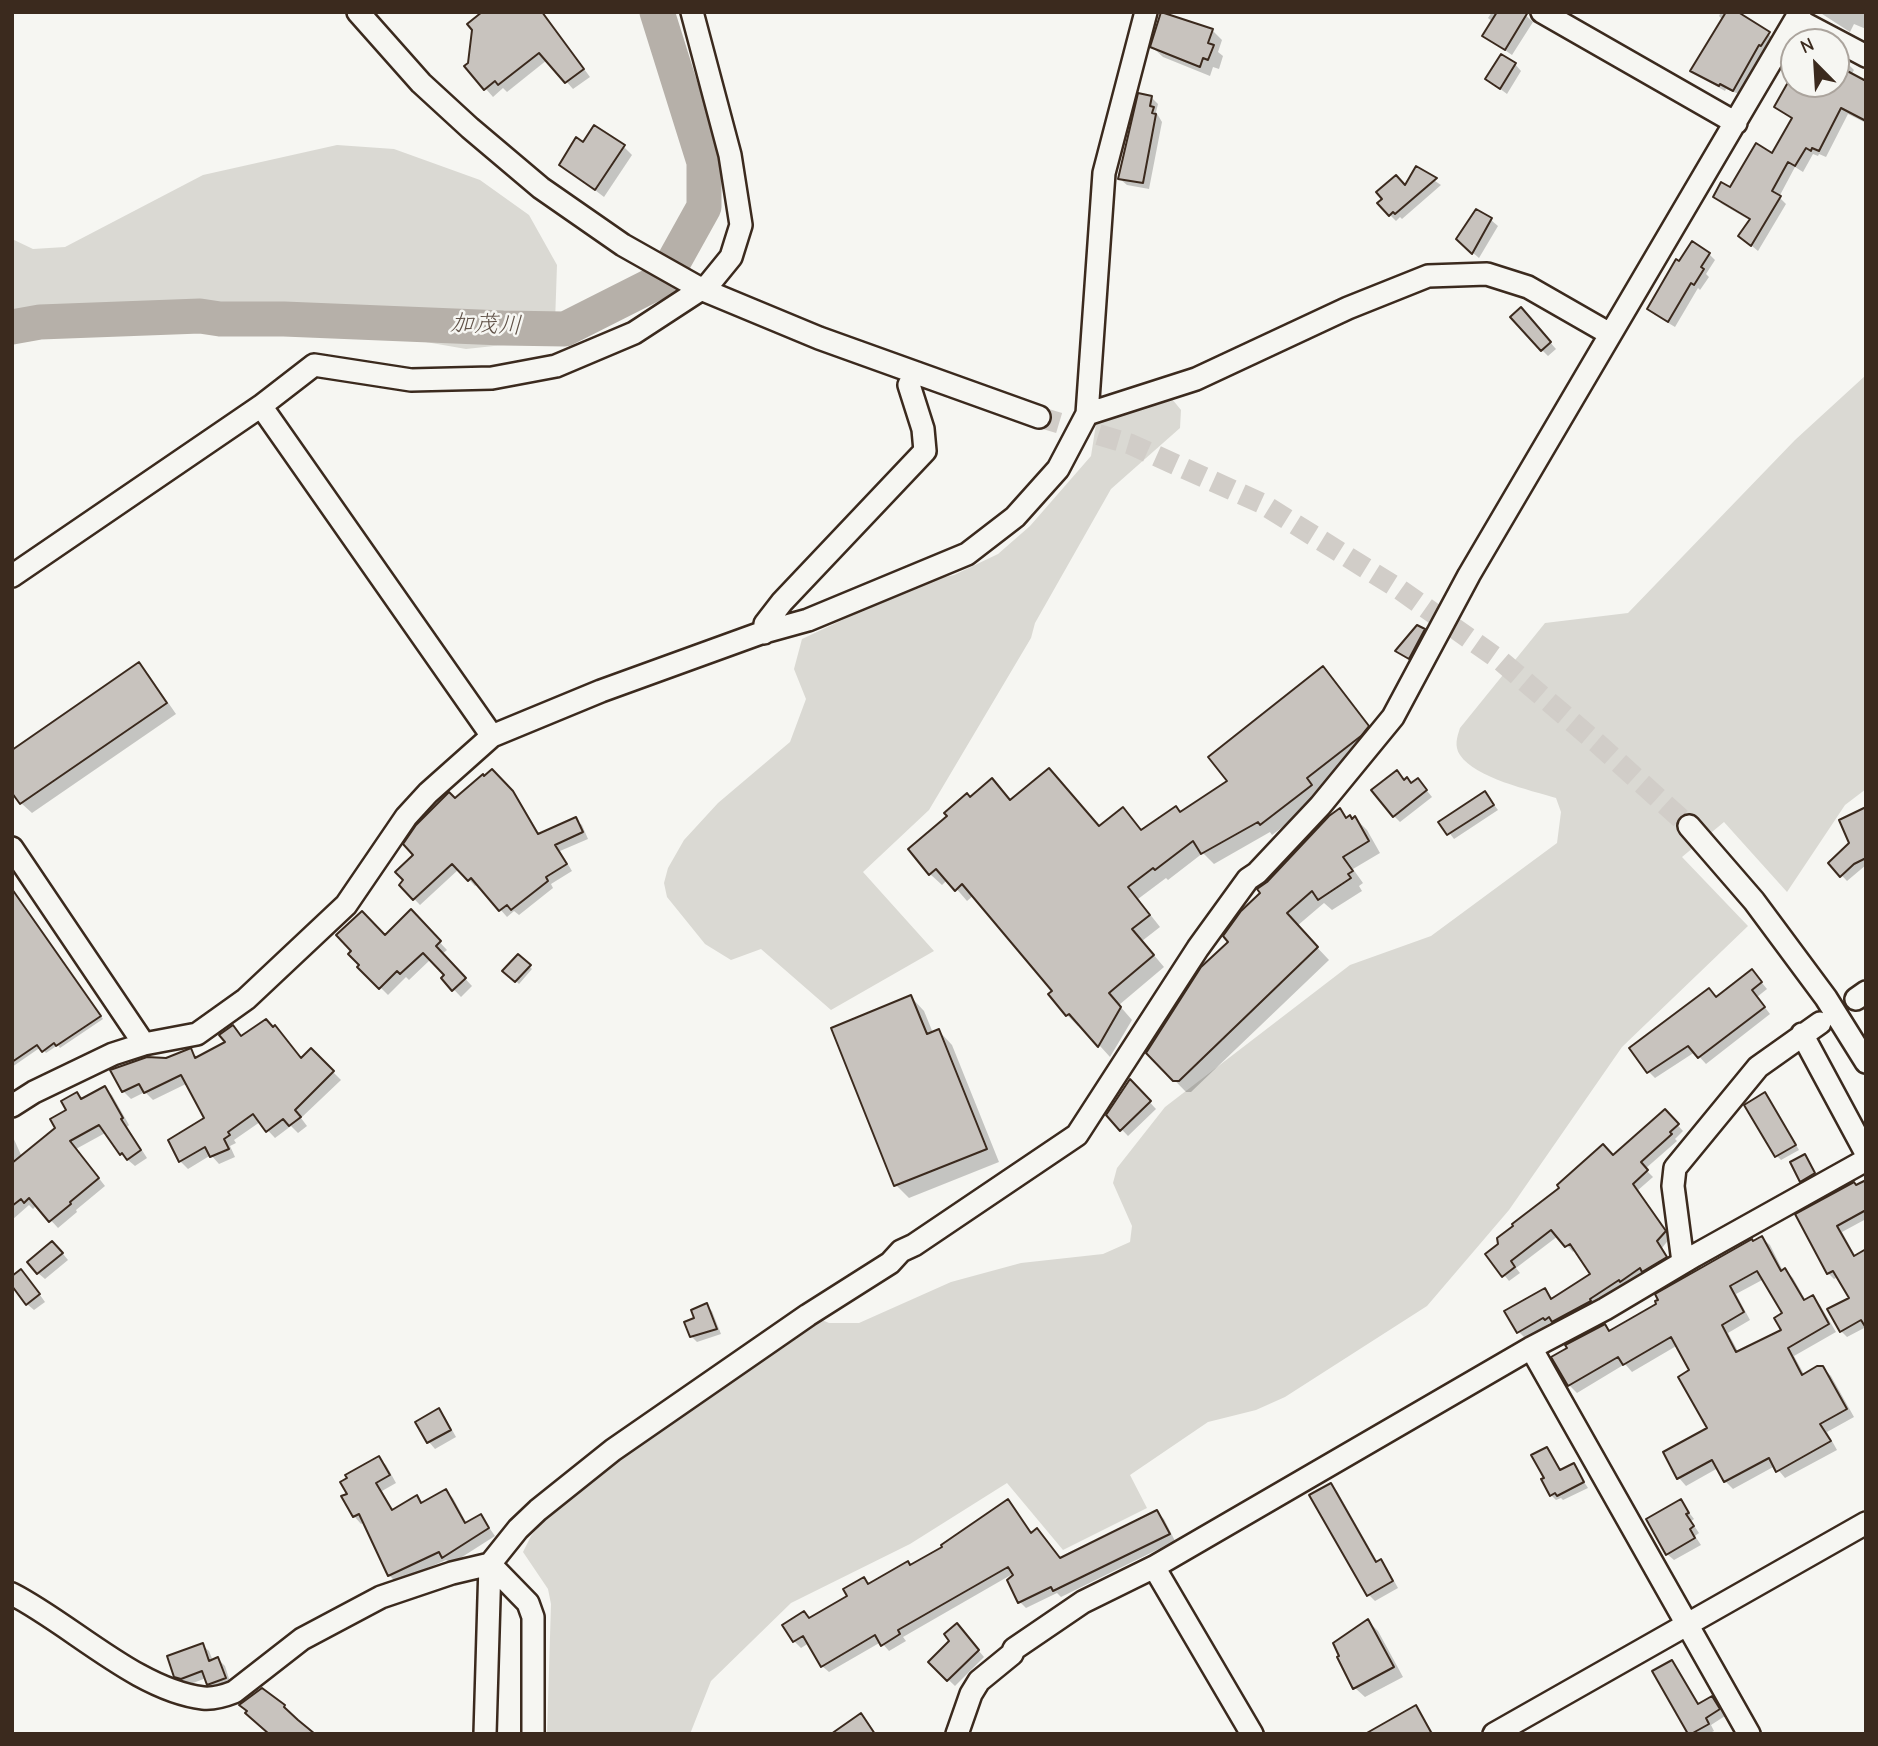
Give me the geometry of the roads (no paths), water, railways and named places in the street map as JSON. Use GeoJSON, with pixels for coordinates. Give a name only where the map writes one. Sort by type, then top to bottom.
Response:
{"type":"FeatureCollection","features":[{"type":"Feature","properties":{"kind":"street"},"geometry":{"type":"LineString","coordinates":[[358,12],[421,83],[470,128],[541,188],[623,246],[700,289],[819,338],[1039,416]]}},
{"type":"Feature","properties":{"kind":"street"},"geometry":{"type":"LineString","coordinates":[[12,576],[261,406],[314,365],[411,380],[492,378],[556,366],[634,333],[709,284],[731,257],[741,225],[730,155],[692,12]]}},
{"type":"Feature","properties":{"kind":"street"},"geometry":{"type":"LineString","coordinates":[[12,1106],[34,1092],[102,1059],[144,1044],[197,1034],[246,999],[346,905],[406,817],[428,793],[492,736],[601,691],[808,620],[967,554],[1016,517],[1058,469],[1087,414],[1104,173],[1146,12]]}},
{"type":"Feature","properties":{"kind":"street"},"geometry":{"type":"LineString","coordinates":[[1542,12],[1736,123]]}},
{"type":"Feature","properties":{"kind":"street"},"geometry":{"type":"LineString","coordinates":[[485,1734],[490,1564],[518,1529],[613,1450],[808,1315],[890,1262],[901,1251],[914,1245],[1077,1135],[1198,948],[1248,879],[1257,873],[1320,807],[1394,717],[1469,575],[1798,16],[1866,56]]}},
{"type":"Feature","properties":{"kind":"street"},"geometry":{"type":"LineString","coordinates":[[1087,414],[1196,379],[1323,319],[1428,276],[1487,274],[1528,287],[1609,334]]}},
{"type":"Feature","properties":{"kind":"street"},"geometry":{"type":"LineString","coordinates":[[764,633],[765,624],[782,602],[925,451],[923,429],[909,385],[915,373]]}},
{"type":"Feature","properties":{"kind":"street"},"geometry":{"type":"LineString","coordinates":[[261,406],[492,736]]}},
{"type":"Feature","properties":{"kind":"street"},"geometry":{"type":"LineString","coordinates":[[1689,826],[1762,912],[1826,998],[1866,1062]]}},
{"type":"Feature","properties":{"kind":"street"},"geometry":{"type":"LineString","coordinates":[[12,849],[144,1044]]}},
{"type":"Feature","properties":{"kind":"street"},"geometry":{"type":"LineString","coordinates":[[1683,1262],[1673,1186],[1675,1168],[1758,1067],[1820,1023]]}},
{"type":"Feature","properties":{"kind":"street"},"geometry":{"type":"LineString","coordinates":[[1802,1034],[1866,1153]]}},
{"type":"Feature","properties":{"kind":"street"},"geometry":{"type":"LineString","coordinates":[[957,1734],[971,1694],[979,1681],[1012,1654],[1014,1649],[1083,1602],[1154,1567],[1531,1348],[1605,1309],[1683,1262],[1866,1160]]}},
{"type":"Feature","properties":{"kind":"street"},"geometry":{"type":"LineString","coordinates":[[1531,1348],[1749,1734]]}},
{"type":"Feature","properties":{"kind":"street"},"geometry":{"type":"LineString","coordinates":[[1494,1734],[1866,1523]]}},
{"type":"Feature","properties":{"kind":"street"},"geometry":{"type":"LineString","coordinates":[[12,1594],[40,1608],[123,1666],[172,1691],[204,1698],[234,1692],[302,1639],[382,1597],[452,1573],[490,1564]]}},
{"type":"Feature","properties":{"kind":"street"},"geometry":{"type":"LineString","coordinates":[[490,1564],[528,1603],[533,1618],[533,1734]]}},
{"type":"Feature","properties":{"kind":"street"},"geometry":{"type":"LineString","coordinates":[[1154,1567],[1252,1734]]}},
{"type":"Feature","properties":{"kind":"waterway","name":"加茂川"},"geometry":{"type":"LineString","coordinates":[[12,327],[40,322],[200,316],[220,319],[565,329],[664,279],[704,207],[704,162],[657,12]]}},
{"type":"Feature","properties":{"kind":"tunnel"},"geometry":{"type":"LineString","coordinates":[[1039,417],[1130,444],[1261,503],[1399,589],[1501,661],[1689,826]]}}]}
